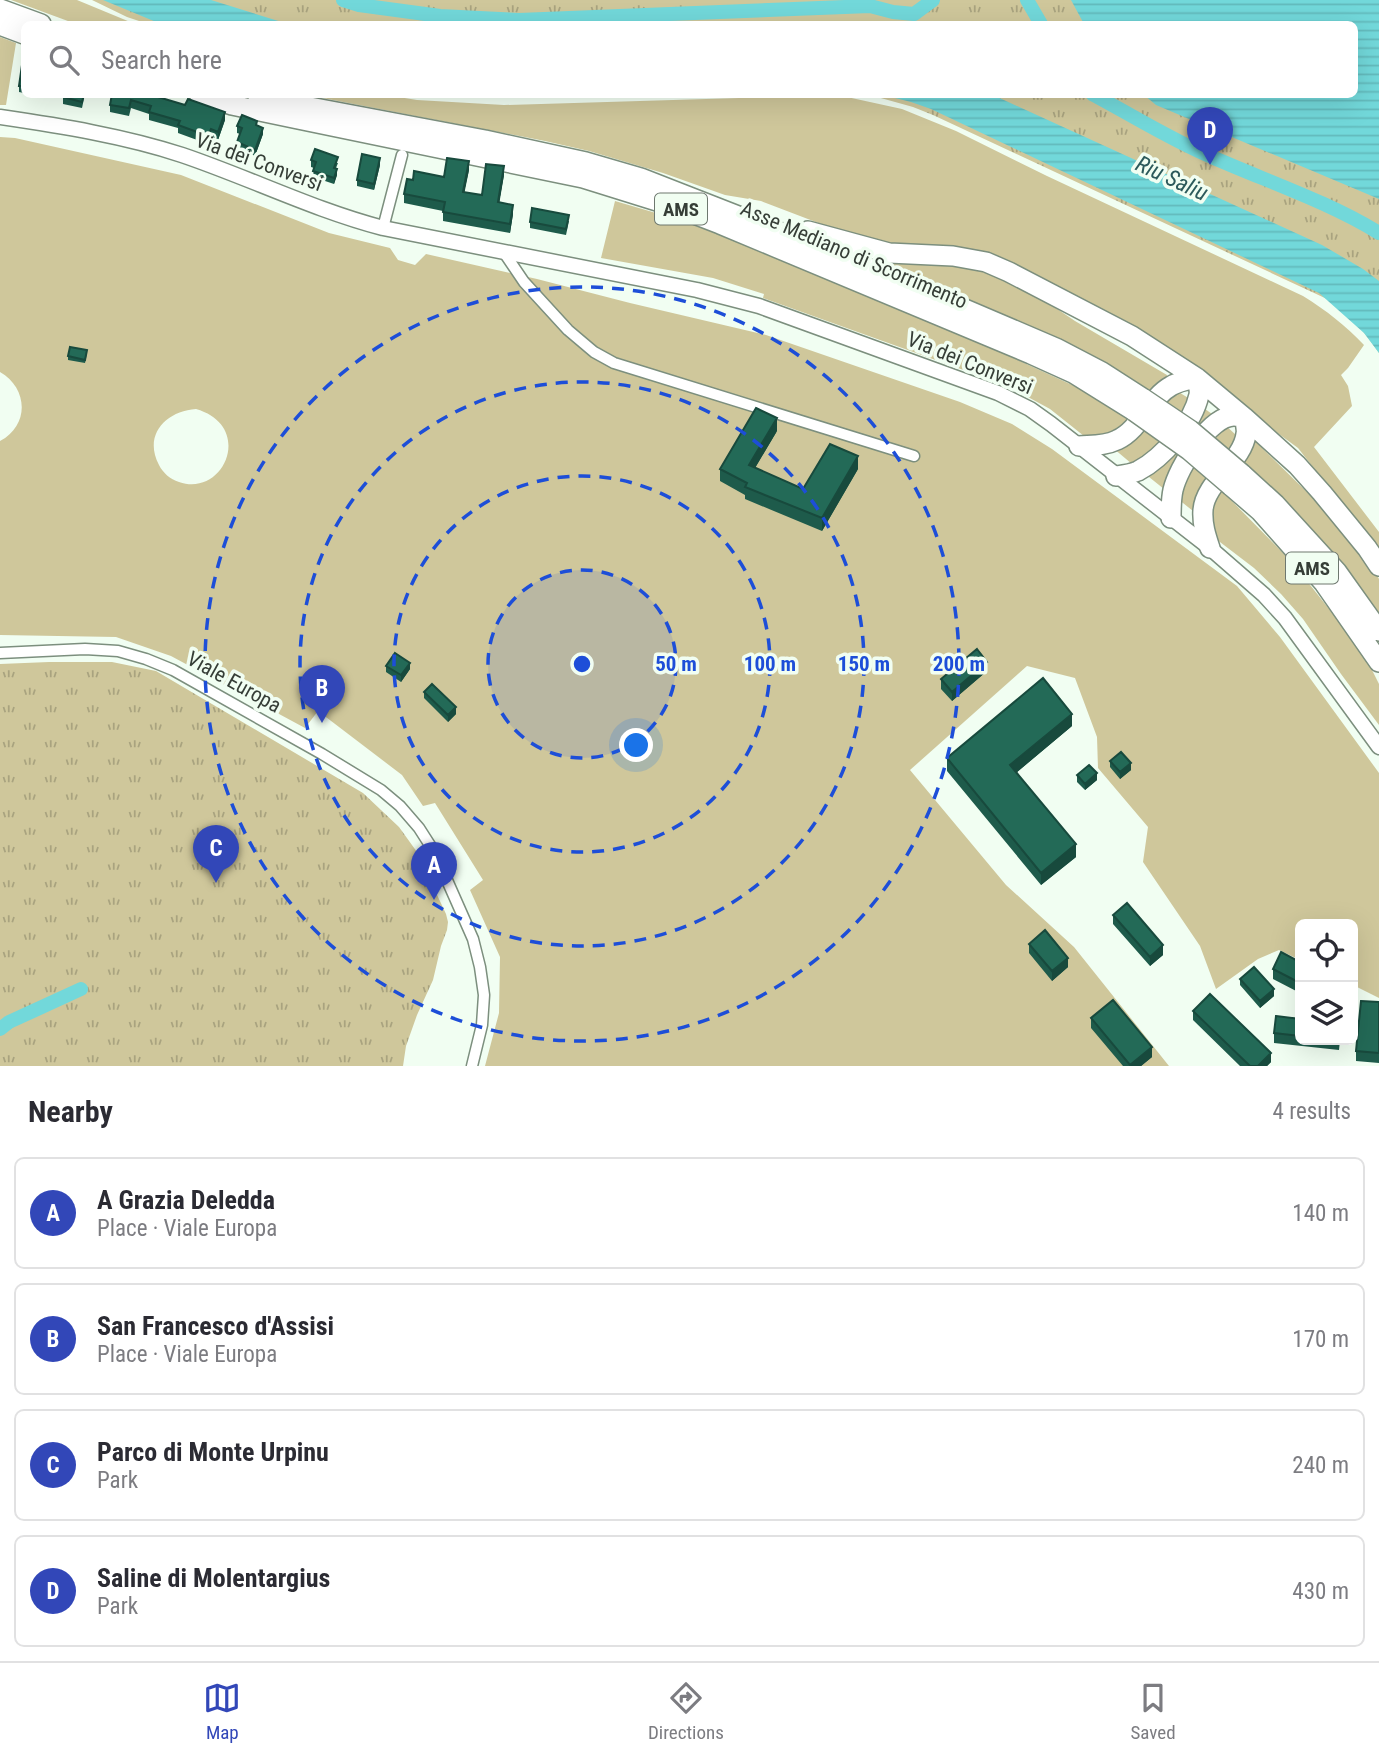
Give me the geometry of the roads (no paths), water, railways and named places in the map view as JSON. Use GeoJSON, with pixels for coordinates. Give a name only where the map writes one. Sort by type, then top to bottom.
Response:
{"type":"FeatureCollection","features":[{"type":"Feature","properties":{"kind":"highway"},"geometry":{"type":"LineString","coordinates":[[0,9],[33,21]]}},
{"type":"Feature","properties":{"kind":"highway"},"geometry":{"type":"LineString","coordinates":[[0,25],[21,33]]}},
{"type":"Feature","properties":{"kind":"highway","name":"Asse Mediano di Scorrimento"},"geometry":{"type":"LineString","coordinates":[[211,98],[232,105],[583,178],[676,207],[1073,373],[1190,430],[1324,583],[1379,662]]}},
{"type":"Feature","properties":{"kind":"highway","name":"Asse Mediano di Scorrimento"},"geometry":{"type":"LineString","coordinates":[[272,98],[485,140],[586,162],[641,178],[783,233],[1056,348],[1102,372],[1139,405]]}},
{"type":"Feature","properties":{"kind":"highway"},"geometry":{"type":"LineString","coordinates":[[783,233],[797,228],[889,253],[953,256],[986,262],[1132,336],[1197,379],[1297,465],[1379,566]]}},
{"type":"Feature","properties":{"kind":"highway"},"geometry":{"type":"LineString","coordinates":[[1079,446],[1100,445],[1118,440],[1134,428],[1169,387],[1180,381],[1197,379]]}},
{"type":"Feature","properties":{"kind":"highway"},"geometry":{"type":"LineString","coordinates":[[1116,476],[1136,472],[1167,448],[1192,414],[1200,392],[1197,379]]}},
{"type":"Feature","properties":{"kind":"highway"},"geometry":{"type":"LineString","coordinates":[[1171,518],[1173,488],[1182,466],[1203,436],[1215,423],[1232,416],[1245,418]]}},
{"type":"Feature","properties":{"kind":"highway"},"geometry":{"type":"LineString","coordinates":[[1210,548],[1203,528],[1202,509],[1207,494],[1238,453],[1247,435],[1245,418]]}},
{"type":"Feature","properties":{"kind":"highway","name":"Asse Mediano di Scorrimento"},"geometry":{"type":"LineString","coordinates":[[1236,480],[1275,504],[1337,572],[1379,631]]}},
{"type":"Feature","properties":{"kind":"street","name":"Via dei Conversi"},"geometry":{"type":"LineString","coordinates":[[0,117],[107,135],[182,155],[383,228],[697,290],[759,306],[998,393],[1030,409],[1079,446],[1210,548],[1264,595],[1285,618],[1379,747]]}},
{"type":"Feature","properties":{"kind":"street"},"geometry":{"type":"LineString","coordinates":[[383,228],[402,155]]}},
{"type":"Feature","properties":{"kind":"street"},"geometry":{"type":"LineString","coordinates":[[503,251],[524,282],[568,330],[594,352],[614,363],[914,456]]}},
{"type":"Feature","properties":{"kind":"street","name":"Viale Europa"},"geometry":{"type":"LineString","coordinates":[[0,653],[85,649],[118,651],[173,670],[381,790],[400,806],[435,853],[473,939],[484,995],[482,1025],[472,1066]]}},
{"type":"Feature","properties":{"kind":"water"},"geometry":{"type":"Polygon","coordinates":[[[103,0],[211,0],[278,21],[154,21],[103,0]]]}},
{"type":"Feature","properties":{"kind":"water"},"geometry":{"type":"Polygon","coordinates":[[[1071,0],[1379,0],[1379,199],[1156,105],[1148,98],[1358,98],[1358,21],[1082,21],[1071,0]]]}},
{"type":"Feature","properties":{"kind":"water","name":"Riu Saliu"},"geometry":{"type":"Polygon","coordinates":[[[895,98],[1000,98],[1322,245],[1379,281],[1379,353],[1364,333],[1319,293],[931,109],[895,98]]]}},
{"type":"Feature","properties":{"kind":"waterway"},"geometry":{"type":"LineString","coordinates":[[343,0],[359,5],[440,16],[519,20],[870,6],[914,14],[933,0]]}},
{"type":"Feature","properties":{"kind":"waterway"},"geometry":{"type":"LineString","coordinates":[[1027,0],[1039,21]]}},
{"type":"Feature","properties":{"kind":"waterway"},"geometry":{"type":"LineString","coordinates":[[1099,98],[1197,150],[1318,202],[1379,233]]}},
{"type":"Feature","properties":{"kind":"waterway"},"geometry":{"type":"LineString","coordinates":[[0,1029],[9,1022],[81,989]]}},
{"type":"Feature","properties":{"kind":"place","name":"Saline di Molentargius"},"geometry":{"type":"Point","coordinates":[1210,165]}},
{"type":"Feature","properties":{"kind":"place","name":"San Francesco d'Assisi"},"geometry":{"type":"Point","coordinates":[322,723]}},
{"type":"Feature","properties":{"kind":"place","name":"Parco di Monte Urpinu"},"geometry":{"type":"Point","coordinates":[216,883]}},
{"type":"Feature","properties":{"kind":"place","name":"A Grazia Deledda"},"geometry":{"type":"Point","coordinates":[434,900]}}]}
